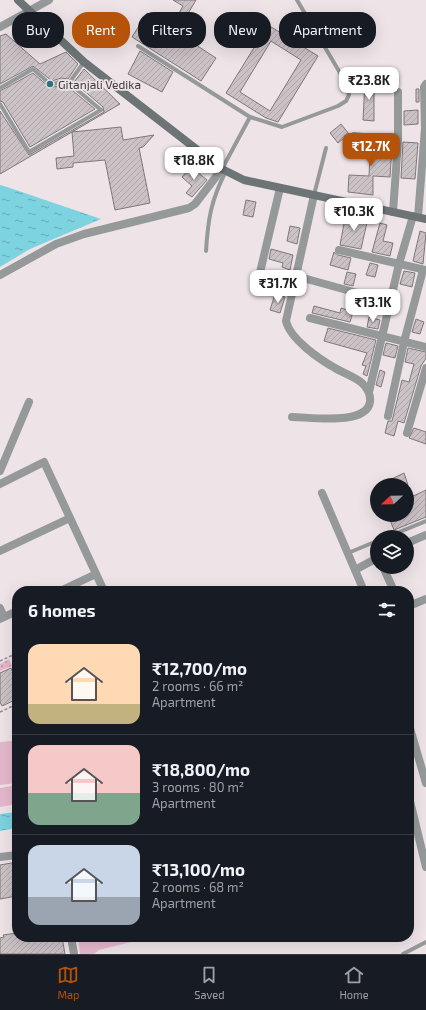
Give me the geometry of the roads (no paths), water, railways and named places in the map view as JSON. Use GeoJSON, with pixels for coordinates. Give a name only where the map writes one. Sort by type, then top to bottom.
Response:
{"type":"FeatureCollection","features":[{"type":"Feature","properties":{"kind":"street"},"geometry":{"type":"LineString","coordinates":[[0,28],[49,0]]}},
{"type":"Feature","properties":{"kind":"street"},"geometry":{"type":"LineString","coordinates":[[22,1],[30,11],[84,62],[224,170],[244,180],[419,217]]}},
{"type":"Feature","properties":{"kind":"street"},"geometry":{"type":"LineString","coordinates":[[292,417],[338,418],[356,416],[361,414],[369,406],[369,392],[399,264],[419,217],[425,128],[424,87],[426,84]]}},
{"type":"Feature","properties":{"kind":"street"},"geometry":{"type":"LineString","coordinates":[[393,212],[398,141],[398,92]]}},
{"type":"Feature","properties":{"kind":"street"},"geometry":{"type":"LineString","coordinates":[[354,136],[398,141]]}},
{"type":"Feature","properties":{"kind":"street"},"geometry":{"type":"LineString","coordinates":[[0,275],[56,244],[84,234],[189,208],[195,204],[224,170]]}},
{"type":"Feature","properties":{"kind":"street"},"geometry":{"type":"LineString","coordinates":[[257,285],[280,188]]}},
{"type":"Feature","properties":{"kind":"street"},"geometry":{"type":"LineString","coordinates":[[314,195],[286,321],[288,329],[305,347],[334,368],[361,382],[369,392]]}},
{"type":"Feature","properties":{"kind":"street"},"geometry":{"type":"LineString","coordinates":[[339,250],[425,270],[404,342],[388,416]]}},
{"type":"Feature","properties":{"kind":"street"},"geometry":{"type":"LineString","coordinates":[[296,276],[390,302]]}},
{"type":"Feature","properties":{"kind":"street"},"geometry":{"type":"LineString","coordinates":[[310,318],[426,347]]}},
{"type":"Feature","properties":{"kind":"street"},"geometry":{"type":"LineString","coordinates":[[407,433],[426,368]]}},
{"type":"Feature","properties":{"kind":"street"},"geometry":{"type":"LineString","coordinates":[[0,471],[29,402]]}},
{"type":"Feature","properties":{"kind":"street"},"geometry":{"type":"LineString","coordinates":[[0,484],[44,462],[102,586]]}},
{"type":"Feature","properties":{"kind":"street"},"geometry":{"type":"LineString","coordinates":[[322,493],[362,586]]}},
{"type":"Feature","properties":{"kind":"street"},"geometry":{"type":"LineString","coordinates":[[0,551],[70,518]]}},
{"type":"Feature","properties":{"kind":"street"},"geometry":{"type":"LineString","coordinates":[[414,540],[426,535]]}},
{"type":"Feature","properties":{"kind":"street"},"geometry":{"type":"LineString","coordinates":[[355,570],[370,562]]}},
{"type":"Feature","properties":{"kind":"street"},"geometry":{"type":"LineString","coordinates":[[71,586],[96,574]]}},
{"type":"Feature","properties":{"kind":"street"},"geometry":{"type":"LineString","coordinates":[[387,574],[392,586]]}},
{"type":"Feature","properties":{"kind":"street"},"geometry":{"type":"LineString","coordinates":[[414,604],[426,599]]}},
{"type":"Feature","properties":{"kind":"street"},"geometry":{"type":"LineString","coordinates":[[0,608],[2,618],[12,613]]}},
{"type":"Feature","properties":{"kind":"street"},"geometry":{"type":"LineString","coordinates":[[414,742],[426,783]]}},
{"type":"Feature","properties":{"kind":"street"},"geometry":{"type":"LineString","coordinates":[[414,817],[425,861]]}},
{"type":"Feature","properties":{"kind":"street"},"geometry":{"type":"LineString","coordinates":[[0,857],[12,856]]}},
{"type":"Feature","properties":{"kind":"street"},"geometry":{"type":"LineString","coordinates":[[72,942],[74,954]]}},
{"type":"Feature","properties":{"kind":"lane"},"geometry":{"type":"LineString","coordinates":[[141,48],[250,117],[282,127],[338,106],[346,101],[349,95],[346,84],[297,0]]}},
{"type":"Feature","properties":{"kind":"lane"},"geometry":{"type":"LineString","coordinates":[[69,83],[84,62]]}},
{"type":"Feature","properties":{"kind":"lane"},"geometry":{"type":"LineString","coordinates":[[0,88],[33,69],[52,85],[62,81],[69,83],[101,110],[30,152],[0,104]]}},
{"type":"Feature","properties":{"kind":"lane"},"geometry":{"type":"LineString","coordinates":[[206,251],[208,221],[213,200],[224,170],[250,117]]}},
{"type":"Feature","properties":{"kind":"lane"},"geometry":{"type":"LineString","coordinates":[[314,195],[326,148]]}},
{"type":"Feature","properties":{"kind":"lane"},"geometry":{"type":"LineString","coordinates":[[404,530],[426,521]]}},
{"type":"Feature","properties":{"kind":"lane"},"geometry":{"type":"LineString","coordinates":[[347,553],[370,544]]}},
{"type":"Feature","properties":{"kind":"lane"},"geometry":{"type":"LineString","coordinates":[[403,954],[426,942]]}},
{"type":"Feature","properties":{"kind":"water"},"geometry":{"type":"Polygon","coordinates":[[[0,185],[101,219],[30,249],[0,267],[0,185]]]}},
{"type":"Feature","properties":{"kind":"water"},"geometry":{"type":"Polygon","coordinates":[[[12,813],[12,829],[0,831],[0,814],[12,813]]]}},
{"type":"Feature","properties":{"kind":"place","name":"Gitanjali Vedika"},"geometry":{"type":"Point","coordinates":[50,84]}}]}
